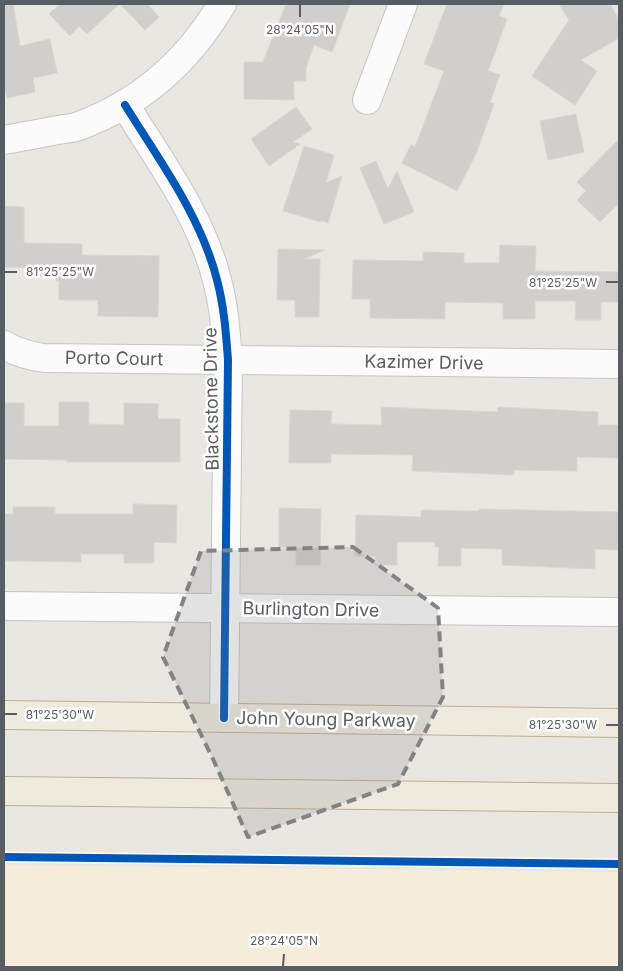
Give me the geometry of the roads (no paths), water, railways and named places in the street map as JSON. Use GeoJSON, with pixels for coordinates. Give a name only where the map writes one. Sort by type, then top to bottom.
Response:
{"type":"FeatureCollection","features":[{"type":"Feature","properties":{"kind":"highway","name":"John Young Parkway"},"geometry":{"type":"LineString","coordinates":[[4,715],[619,723]]}},
{"type":"Feature","properties":{"kind":"highway"},"geometry":{"type":"LineString","coordinates":[[4,792],[619,798]]}},
{"type":"Feature","properties":{"kind":"street"},"geometry":{"type":"LineString","coordinates":[[4,140],[78,126],[124,105],[144,93],[174,66],[202,34],[222,4]]}},
{"type":"Feature","properties":{"kind":"street"},"geometry":{"type":"LineString","coordinates":[[367,100],[403,4]]}},
{"type":"Feature","properties":{"kind":"street","name":"Blackstone Drive"},"geometry":{"type":"LineString","coordinates":[[124,105],[182,197],[203,238],[222,299],[228,360],[224,718]]}},
{"type":"Feature","properties":{"kind":"street","name":"Porto Court"},"geometry":{"type":"LineString","coordinates":[[4,345],[24,354],[44,358],[228,360]]}},
{"type":"Feature","properties":{"kind":"street","name":"Kazimer Drive"},"geometry":{"type":"LineString","coordinates":[[228,360],[619,364]]}},
{"type":"Feature","properties":{"kind":"street","name":"Burlington Drive"},"geometry":{"type":"LineString","coordinates":[[4,606],[619,612]]}}]}
